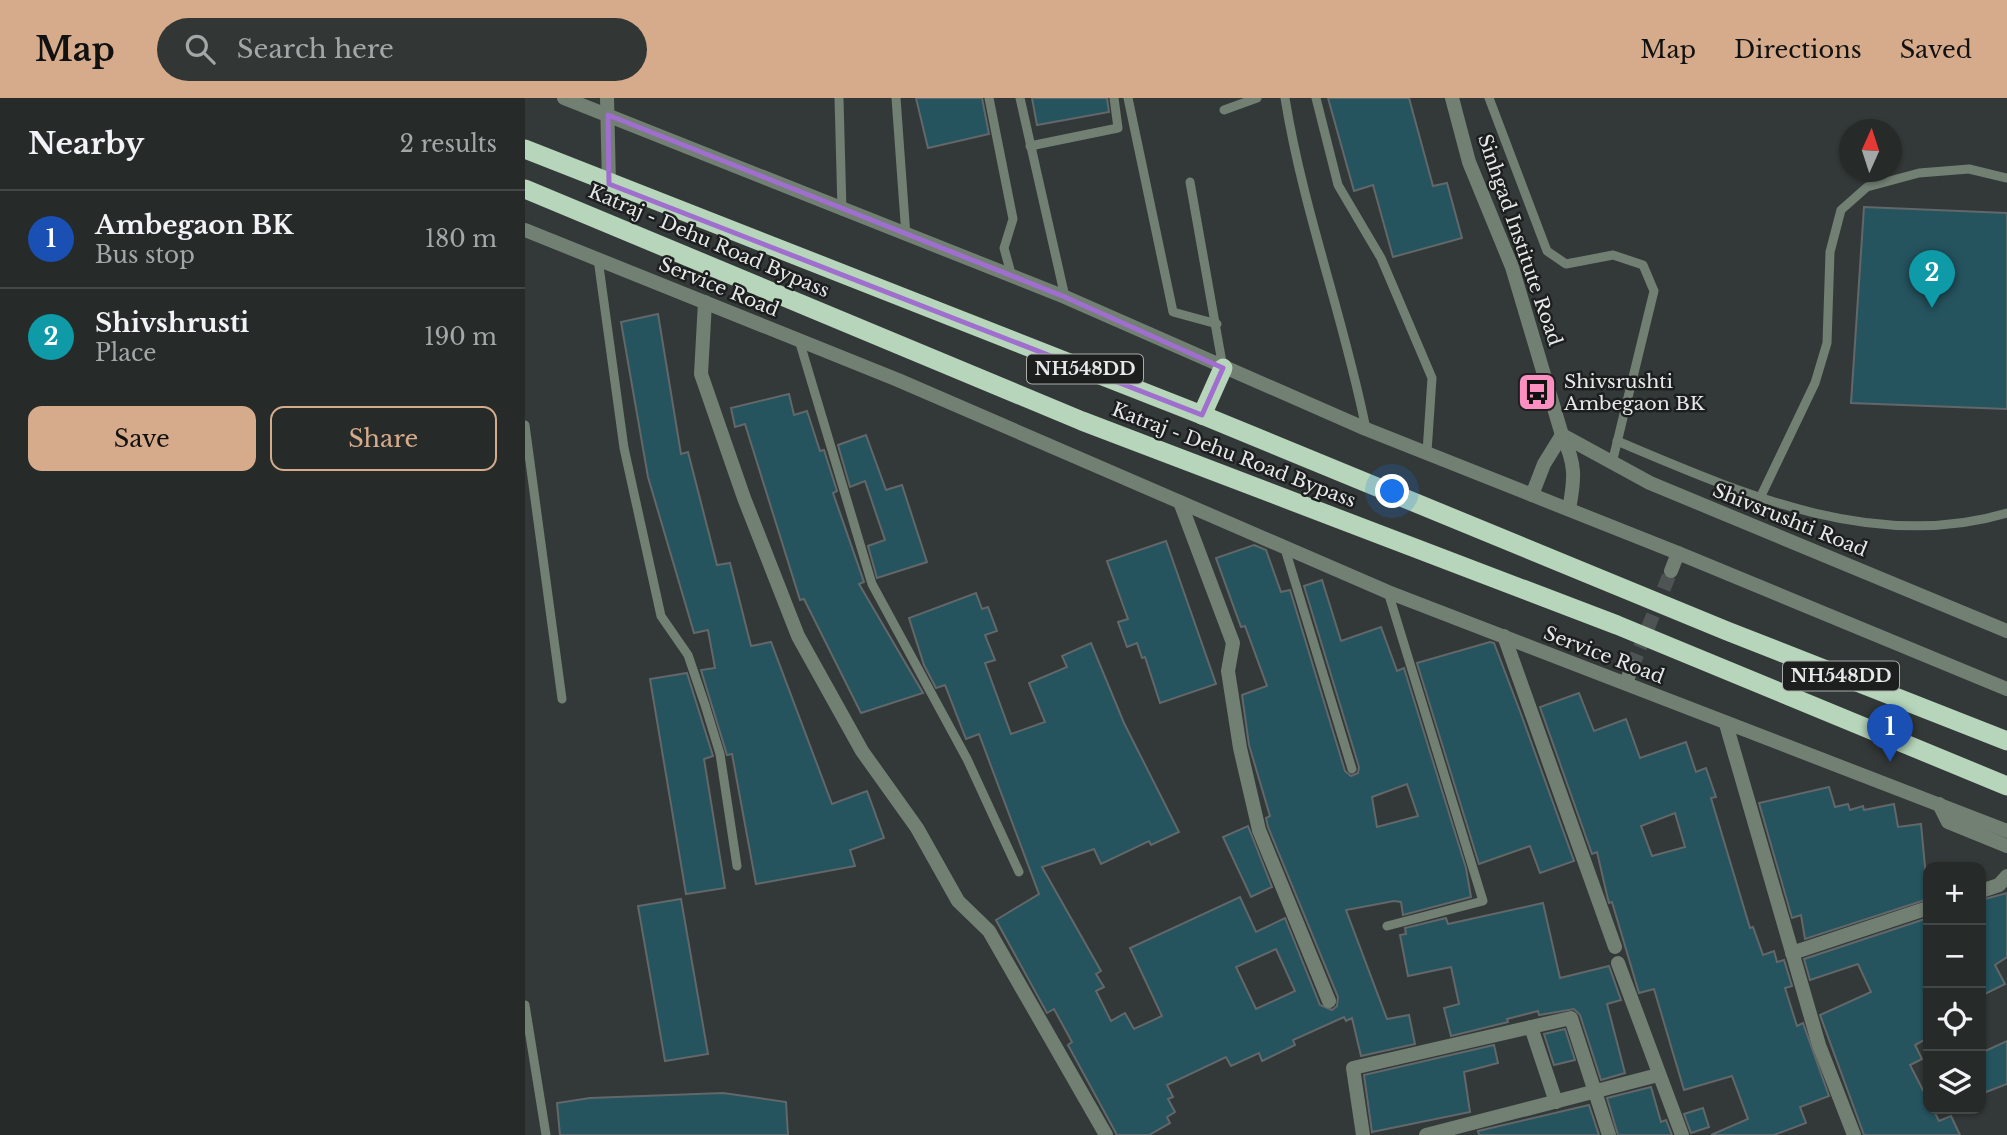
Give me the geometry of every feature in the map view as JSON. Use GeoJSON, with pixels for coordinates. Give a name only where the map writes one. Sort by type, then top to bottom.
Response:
{"type":"FeatureCollection","features":[{"type":"Feature","properties":{"kind":"highway","name":"Katraj - Dehu Road Bypass"},"geometry":{"type":"LineString","coordinates":[[525,149],[1202,415],[1727,631],[2007,741]]}},
{"type":"Feature","properties":{"kind":"highway","name":"Katraj - Dehu Road Bypass"},"geometry":{"type":"LineString","coordinates":[[525,189],[1081,421],[1616,625],[2007,786]]}},
{"type":"Feature","properties":{"kind":"highway"},"geometry":{"type":"LineString","coordinates":[[1202,415],[1223,368]]}},
{"type":"Feature","properties":{"kind":"street"},"geometry":{"type":"LineString","coordinates":[[565,98],[842,211],[1065,297],[1366,429],[1678,553],[2007,689]]}},
{"type":"Feature","properties":{"kind":"street"},"geometry":{"type":"LineString","coordinates":[[607,98],[609,184]]}},
{"type":"Feature","properties":{"kind":"street","name":"Sinhgad Institute Road"},"geometry":{"type":"LineString","coordinates":[[1452,98],[1469,162],[1512,267],[1563,435],[1573,457],[1574,481],[1569,509]]}},
{"type":"Feature","properties":{"kind":"street","name":"Service Road"},"geometry":{"type":"LineString","coordinates":[[525,230],[898,380],[1388,592],[1939,804],[1948,821],[2007,846]]}},
{"type":"Feature","properties":{"kind":"street"},"geometry":{"type":"LineString","coordinates":[[705,302],[701,374],[744,498],[798,636],[862,751],[916,828],[958,901],[989,931],[1106,1135]]}},
{"type":"Feature","properties":{"kind":"street"},"geometry":{"type":"LineString","coordinates":[[1532,495],[1544,464],[1563,435]]}},
{"type":"Feature","properties":{"kind":"street","name":"Shivsrushti Road"},"geometry":{"type":"LineString","coordinates":[[1563,435],[1612,463],[1731,518],[1848,563],[2007,631]]}},
{"type":"Feature","properties":{"kind":"street"},"geometry":{"type":"LineString","coordinates":[[1180,502],[1233,643],[1228,671],[1240,748],[1259,830],[1329,1001]]}},
{"type":"Feature","properties":{"kind":"street"},"geometry":{"type":"LineString","coordinates":[[1671,571],[1678,553]]}},
{"type":"Feature","properties":{"kind":"street"},"geometry":{"type":"LineString","coordinates":[[1504,636],[1615,947]]}},
{"type":"Feature","properties":{"kind":"street"},"geometry":{"type":"LineString","coordinates":[[1626,683],[1632,667]]}},
{"type":"Feature","properties":{"kind":"street"},"geometry":{"type":"LineString","coordinates":[[1726,724],[1819,1045],[1854,1135]]}},
{"type":"Feature","properties":{"kind":"street"},"geometry":{"type":"LineString","coordinates":[[1939,804],[2007,831]]}},
{"type":"Feature","properties":{"kind":"street"},"geometry":{"type":"LineString","coordinates":[[1986,889],[1999,885],[2007,876]]}},
{"type":"Feature","properties":{"kind":"street"},"geometry":{"type":"LineString","coordinates":[[1792,953],[1923,910]]}},
{"type":"Feature","properties":{"kind":"street"},"geometry":{"type":"LineString","coordinates":[[1618,963],[1682,1135]]}},
{"type":"Feature","properties":{"kind":"street"},"geometry":{"type":"LineString","coordinates":[[1363,1135],[1353,1068],[1571,1018],[1609,1135]]}},
{"type":"Feature","properties":{"kind":"street"},"geometry":{"type":"LineString","coordinates":[[1531,1027],[1556,1102]]}},
{"type":"Feature","properties":{"kind":"street"},"geometry":{"type":"LineString","coordinates":[[1426,1135],[1658,1075]]}},
{"type":"Feature","properties":{"kind":"lane"},"geometry":{"type":"LineString","coordinates":[[839,98],[842,211]]}},
{"type":"Feature","properties":{"kind":"lane"},"geometry":{"type":"LineString","coordinates":[[896,98],[906,236]]}},
{"type":"Feature","properties":{"kind":"lane"},"geometry":{"type":"LineString","coordinates":[[989,98],[1013,219],[1004,248],[1012,277]]}},
{"type":"Feature","properties":{"kind":"lane"},"geometry":{"type":"LineString","coordinates":[[1020,98],[1065,297]]}},
{"type":"Feature","properties":{"kind":"lane"},"geometry":{"type":"LineString","coordinates":[[1030,146],[1118,128],[1114,98]]}},
{"type":"Feature","properties":{"kind":"lane"},"geometry":{"type":"LineString","coordinates":[[1129,98],[1173,312],[1217,324]]}},
{"type":"Feature","properties":{"kind":"lane"},"geometry":{"type":"LineString","coordinates":[[1224,110],[1257,98]]}},
{"type":"Feature","properties":{"kind":"lane"},"geometry":{"type":"LineString","coordinates":[[1285,98],[1292,139],[1352,358],[1366,429]]}},
{"type":"Feature","properties":{"kind":"lane"},"geometry":{"type":"LineString","coordinates":[[1316,98],[1338,185],[1381,258],[1432,378],[1427,452]]}},
{"type":"Feature","properties":{"kind":"lane"},"geometry":{"type":"LineString","coordinates":[[1489,98],[1547,251],[1566,264],[1613,255],[1643,265],[1654,291],[1612,463]]}},
{"type":"Feature","properties":{"kind":"lane"},"geometry":{"type":"LineString","coordinates":[[1760,498],[1815,383],[1827,344],[1830,252],[1841,210],[1867,187],[1919,173],[1969,169],[2007,178]]}},
{"type":"Feature","properties":{"kind":"lane"},"geometry":{"type":"LineString","coordinates":[[1190,182],[1223,368]]}},
{"type":"Feature","properties":{"kind":"lane"},"geometry":{"type":"LineString","coordinates":[[598,259],[624,448],[661,617],[688,655],[720,754],[737,866]]}},
{"type":"Feature","properties":{"kind":"lane"},"geometry":{"type":"LineString","coordinates":[[799,340],[872,584],[967,758],[1019,872]]}},
{"type":"Feature","properties":{"kind":"lane"},"geometry":{"type":"LineString","coordinates":[[525,425],[562,699]]}},
{"type":"Feature","properties":{"kind":"lane"},"geometry":{"type":"LineString","coordinates":[[1617,441],[1760,498],[1837,519],[1922,525],[1983,520],[2007,513]]}},
{"type":"Feature","properties":{"kind":"lane"},"geometry":{"type":"LineString","coordinates":[[1285,549],[1352,769]]}},
{"type":"Feature","properties":{"kind":"lane"},"geometry":{"type":"LineString","coordinates":[[1387,926],[1483,901],[1388,592]]}},
{"type":"Feature","properties":{"kind":"lane"},"geometry":{"type":"LineString","coordinates":[[525,1005],[547,1135]]}},
{"type":"Feature","properties":{"kind":"highlighted area"},"geometry":{"type":"Polygon","coordinates":[[[608,115],[1065,297],[1223,368],[1202,415],[609,184],[608,115]]]}},
{"type":"Feature","properties":{"kind":"building"},"geometry":{"type":"Polygon","coordinates":[[[916,98],[982,98],[989,134],[928,148],[916,98]]]}},
{"type":"Feature","properties":{"kind":"building"},"geometry":{"type":"Polygon","coordinates":[[[1032,98],[1107,98],[1109,112],[1037,125],[1032,98]]]}},
{"type":"Feature","properties":{"kind":"building"},"geometry":{"type":"Polygon","coordinates":[[[1328,98],[1409,98],[1433,186],[1447,183],[1462,238],[1393,257],[1373,185],[1354,191],[1328,98]]]}},
{"type":"Feature","properties":{"kind":"building"},"geometry":{"type":"Polygon","coordinates":[[[1864,207],[2007,213],[2007,409],[1851,403],[1864,207]]]}},
{"type":"Feature","properties":{"kind":"building"},"geometry":{"type":"Polygon","coordinates":[[[658,314],[681,454],[688,452],[717,565],[730,563],[751,646],[771,642],[832,804],[867,791],[884,838],[850,850],[855,866],[756,884],[732,754],[727,755],[701,670],[715,668],[708,630],[694,633],[648,477],[621,322],[658,314]]]}},
{"type":"Feature","properties":{"kind":"building"},"geometry":{"type":"Polygon","coordinates":[[[789,394],[794,415],[807,411],[820,451],[824,450],[837,491],[833,493],[864,582],[859,584],[923,693],[861,713],[804,599],[800,600],[745,424],[735,427],[731,408],[789,394]]]}},
{"type":"Feature","properties":{"kind":"building"},"geometry":{"type":"Polygon","coordinates":[[[866,435],[886,490],[902,485],[927,562],[877,578],[868,546],[885,540],[865,481],[850,487],[838,445],[866,435]]]}},
{"type":"Feature","properties":{"kind":"building"},"geometry":{"type":"Polygon","coordinates":[[[1166,541],[1216,684],[1160,703],[1145,657],[1142,658],[1137,643],[1127,647],[1118,622],[1128,619],[1107,561],[1166,541]]]}},
{"type":"Feature","properties":{"kind":"building"},"geometry":{"type":"Polygon","coordinates":[[[1254,545],[1266,550],[1281,592],[1290,590],[1345,771],[1351,776],[1358,773],[1359,767],[1304,586],[1322,580],[1341,641],[1381,627],[1397,671],[1404,668],[1466,868],[1471,897],[1403,915],[1401,902],[1394,901],[1346,910],[1387,1019],[1409,1015],[1415,1044],[1361,1056],[1352,1018],[1346,1021],[1344,1017],[1293,1040],[1295,1045],[1262,1061],[1259,1053],[1231,1066],[1226,1057],[1167,1085],[1173,1097],[1168,1099],[1175,1112],[1167,1117],[1170,1123],[1149,1135],[1117,1135],[1068,1045],[1072,1042],[1054,1009],[1047,1013],[996,920],[1039,894],[979,734],[966,739],[945,685],[936,688],[924,665],[909,618],[976,593],[982,609],[988,607],[997,631],[985,635],[995,660],[985,663],[1011,734],[1045,722],[1029,683],[1067,667],[1062,656],[1091,643],[1124,723],[1179,832],[1151,845],[1149,841],[1101,864],[1094,849],[1042,867],[1101,971],[1096,974],[1104,987],[1096,991],[1111,1021],[1125,1013],[1134,1029],[1162,1016],[1130,948],[1240,897],[1256,932],[1285,918],[1320,1005],[1332,1010],[1337,1006],[1338,997],[1268,827],[1266,818],[1270,816],[1249,745],[1242,695],[1267,686],[1245,626],[1241,627],[1216,558],[1254,545]],[[1407,784],[1372,797],[1377,827],[1418,816],[1407,784]],[[1276,949],[1236,967],[1256,1009],[1295,991],[1276,949]]]}},
{"type":"Feature","properties":{"kind":"building"},"geometry":{"type":"Polygon","coordinates":[[[1494,643],[1574,861],[1540,873],[1530,846],[1479,864],[1417,663],[1494,643]]]}},
{"type":"Feature","properties":{"kind":"building"},"geometry":{"type":"Polygon","coordinates":[[[687,673],[713,756],[704,759],[725,888],[686,894],[650,679],[687,673]]]}},
{"type":"Feature","properties":{"kind":"building"},"geometry":{"type":"Polygon","coordinates":[[[1579,693],[1594,731],[1626,719],[1640,758],[1686,742],[1696,772],[1706,768],[1716,797],[1711,798],[1750,928],[1753,927],[1763,955],[1774,951],[1777,962],[1784,960],[1792,986],[1785,988],[1797,1026],[1803,1023],[1829,1096],[1800,1107],[1806,1123],[1774,1135],[1711,1135],[1748,1119],[1732,1076],[1684,1090],[1654,989],[1639,993],[1612,902],[1609,903],[1597,852],[1592,854],[1540,707],[1579,693]],[[1675,813],[1641,826],[1652,856],[1685,847],[1675,813]]]}},
{"type":"Feature","properties":{"kind":"building"},"geometry":{"type":"Polygon","coordinates":[[[1829,787],[1835,807],[1848,804],[1850,810],[1863,806],[1864,810],[1894,804],[1898,827],[1921,824],[1925,862],[1923,901],[1805,939],[1801,915],[1792,918],[1759,803],[1829,787]]]}},
{"type":"Feature","properties":{"kind":"building"},"geometry":{"type":"Polygon","coordinates":[[[1248,826],[1272,887],[1251,897],[1223,837],[1248,826]]]}},
{"type":"Feature","properties":{"kind":"building"},"geometry":{"type":"Polygon","coordinates":[[[2007,893],[2007,957],[1995,965],[2005,984],[1986,994],[1986,925],[1986,899],[2007,893]]]}},
{"type":"Feature","properties":{"kind":"building"},"geometry":{"type":"Polygon","coordinates":[[[681,899],[708,1054],[665,1061],[638,906],[681,899]]]}},
{"type":"Feature","properties":{"kind":"building"},"geometry":{"type":"Polygon","coordinates":[[[1543,903],[1560,978],[1609,966],[1621,1000],[1607,1004],[1625,1073],[1601,1080],[1580,1015],[1574,1009],[1539,1015],[1538,1011],[1507,1019],[1508,1022],[1451,1036],[1444,1008],[1459,1004],[1451,967],[1408,976],[1400,935],[1406,934],[1405,928],[1446,918],[1448,924],[1543,903]]]}},
{"type":"Feature","properties":{"kind":"building"},"geometry":{"type":"Polygon","coordinates":[[[1923,920],[1923,1041],[1915,1045],[1922,1059],[1910,1065],[1923,1090],[1923,1114],[1936,1114],[1939,1121],[1951,1116],[1960,1135],[1864,1135],[1820,1015],[1871,992],[1858,964],[1810,980],[1804,959],[1923,920]]]}},
{"type":"Feature","properties":{"kind":"building"},"geometry":{"type":"Polygon","coordinates":[[[1565,1029],[1575,1060],[1554,1065],[1544,1034],[1565,1029]]]}},
{"type":"Feature","properties":{"kind":"building"},"geometry":{"type":"Polygon","coordinates":[[[2007,1041],[2007,1084],[1986,1092],[1986,1051],[2007,1041]]]}},
{"type":"Feature","properties":{"kind":"building"},"geometry":{"type":"Polygon","coordinates":[[[1494,1045],[1498,1063],[1464,1072],[1470,1112],[1372,1132],[1364,1075],[1494,1045]]]}},
{"type":"Feature","properties":{"kind":"building"},"geometry":{"type":"Polygon","coordinates":[[[1651,1087],[1661,1122],[1666,1120],[1672,1135],[1618,1135],[1607,1098],[1651,1087]]]}},
{"type":"Feature","properties":{"kind":"building"},"geometry":{"type":"Polygon","coordinates":[[[723,1093],[786,1102],[788,1135],[560,1135],[557,1103],[590,1098],[723,1093]]]}},
{"type":"Feature","properties":{"kind":"building"},"geometry":{"type":"Polygon","coordinates":[[[1589,1105],[1599,1135],[1479,1135],[1478,1131],[1589,1105]]]}},
{"type":"Feature","properties":{"kind":"building"},"geometry":{"type":"Polygon","coordinates":[[[1703,1108],[1709,1127],[1691,1133],[1684,1114],[1703,1108]]]}},
{"type":"Feature","properties":{"kind":"tunnel"},"geometry":{"type":"LineString","coordinates":[[1632,667],[1671,571]]}},
{"type":"Feature","properties":{"kind":"place","name":"Shivshrusti"},"geometry":{"type":"Point","coordinates":[1932,308]}},
{"type":"Feature","properties":{"kind":"place","name":"Shivsrushti Ambegaon BK"},"geometry":{"type":"Point","coordinates":[1537,392]}},
{"type":"Feature","properties":{"kind":"place","name":"Ambegaon BK"},"geometry":{"type":"Point","coordinates":[1890,762]}}]}
